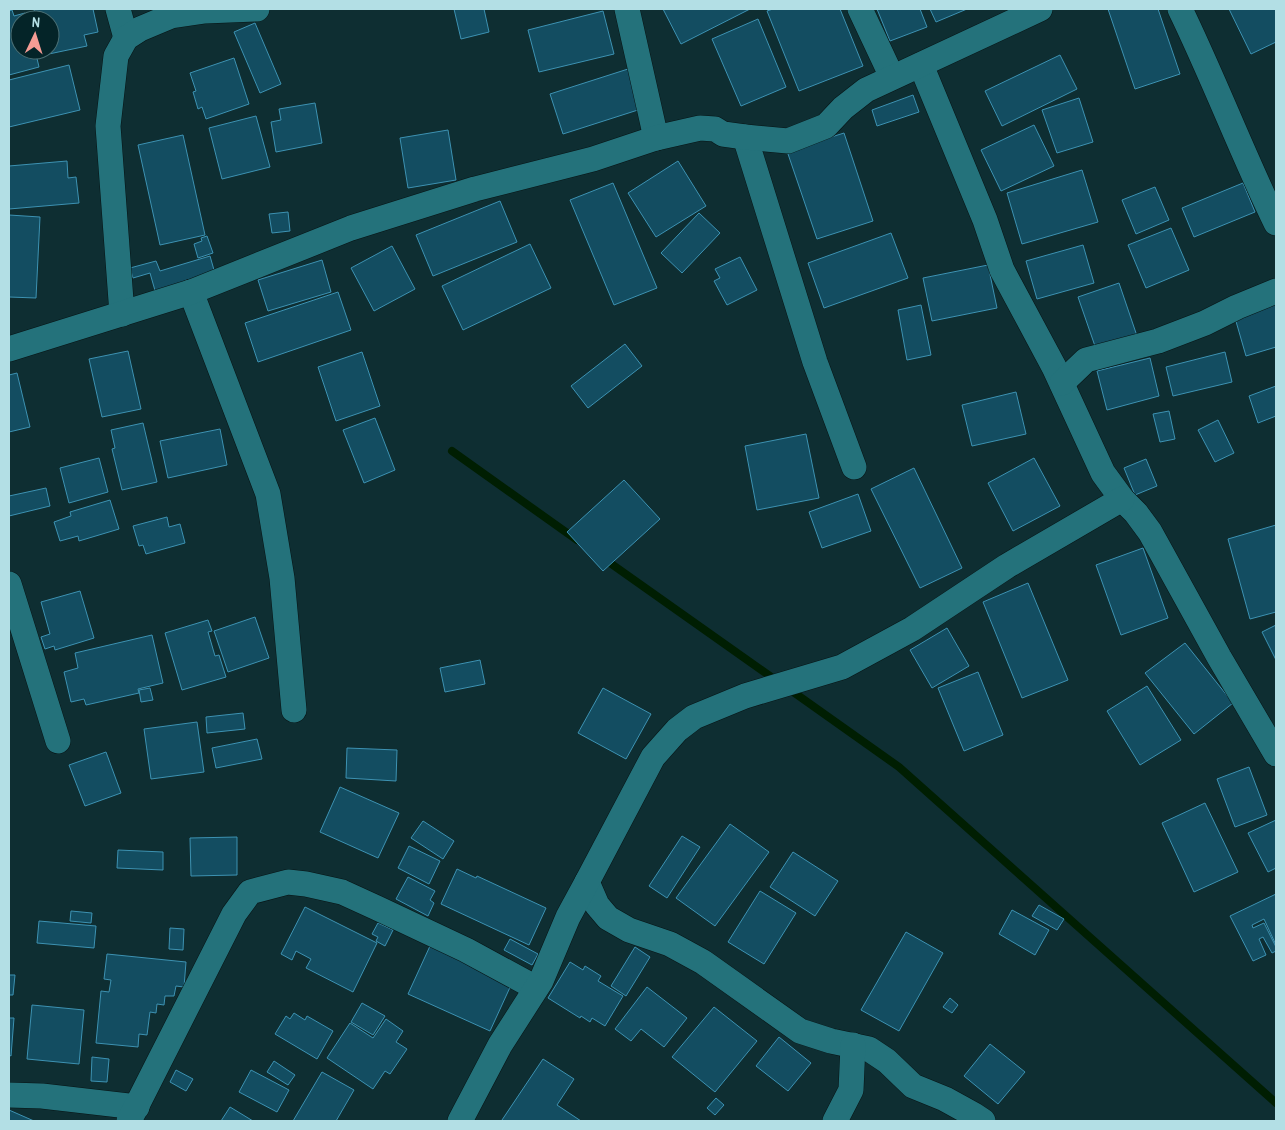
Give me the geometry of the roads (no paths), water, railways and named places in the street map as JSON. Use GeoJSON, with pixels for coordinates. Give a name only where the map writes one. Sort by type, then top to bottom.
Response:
{"type":"FeatureCollection","features":[{"type":"Feature","properties":{"kind":"street"},"geometry":{"type":"LineString","coordinates":[[118,9],[126,38]]}},
{"type":"Feature","properties":{"kind":"street"},"geometry":{"type":"LineString","coordinates":[[122,314],[108,126],[116,56],[126,38],[140,29],[171,16],[174,12],[257,9]]}},
{"type":"Feature","properties":{"kind":"street"},"geometry":{"type":"LineString","coordinates":[[627,9],[656,138]]}},
{"type":"Feature","properties":{"kind":"street"},"geometry":{"type":"LineString","coordinates":[[860,9],[892,77]]}},
{"type":"Feature","properties":{"kind":"street"},"geometry":{"type":"LineString","coordinates":[[9,350],[192,292],[351,228],[475,189],[593,159],[656,138],[700,128],[715,129],[723,134],[788,141],[826,126],[842,108],[858,96],[892,77],[1040,9]]}},
{"type":"Feature","properties":{"kind":"street"},"geometry":{"type":"LineString","coordinates":[[1180,9],[1276,223]]}},
{"type":"Feature","properties":{"kind":"street"},"geometry":{"type":"LineString","coordinates":[[921,65],[984,220],[1002,270],[1062,383],[1103,473],[1155,539],[1219,657],[1276,754]]}},
{"type":"Feature","properties":{"kind":"street"},"geometry":{"type":"LineString","coordinates":[[745,137],[815,362],[854,467]]}},
{"type":"Feature","properties":{"kind":"street"},"geometry":{"type":"LineString","coordinates":[[1045,350],[1086,360],[1158,341],[1205,324],[1237,307],[1276,291]]}},
{"type":"Feature","properties":{"kind":"street"},"geometry":{"type":"LineString","coordinates":[[192,292],[268,494],[282,578],[294,710]]}},
{"type":"Feature","properties":{"kind":"street"},"geometry":{"type":"LineString","coordinates":[[1062,383],[1086,360]]}},
{"type":"Feature","properties":{"kind":"street"},"geometry":{"type":"LineString","coordinates":[[460,1121],[500,1045],[541,981],[568,917],[653,757],[678,730],[694,718],[745,696],[842,667],[912,629],[1007,566],[1122,499]]}},
{"type":"Feature","properties":{"kind":"street"},"geometry":{"type":"LineString","coordinates":[[9,584],[14,620],[58,741]]}},
{"type":"Feature","properties":{"kind":"street"},"geometry":{"type":"LineString","coordinates":[[9,1096],[42,1096],[133,1114],[234,914],[250,892],[268,886],[288,882],[342,892],[466,950],[536,988]]}},
{"type":"Feature","properties":{"kind":"street"},"geometry":{"type":"LineString","coordinates":[[587,882],[597,905],[608,918],[629,930],[670,944],[703,962],[800,1031],[831,1042],[869,1049],[887,1061],[913,1086],[944,1099],[983,1121]]}},
{"type":"Feature","properties":{"kind":"street"},"geometry":{"type":"LineString","coordinates":[[835,1121],[851,1090],[853,1045]]}},
{"type":"Feature","properties":{"kind":"waterway"},"geometry":{"type":"LineString","coordinates":[[452,451],[577,540]]}},
{"type":"Feature","properties":{"kind":"waterway"},"geometry":{"type":"LineString","coordinates":[[603,558],[777,681]]}},
{"type":"Feature","properties":{"kind":"waterway"},"geometry":{"type":"LineString","coordinates":[[789,689],[899,767],[1276,1103]]}}]}
